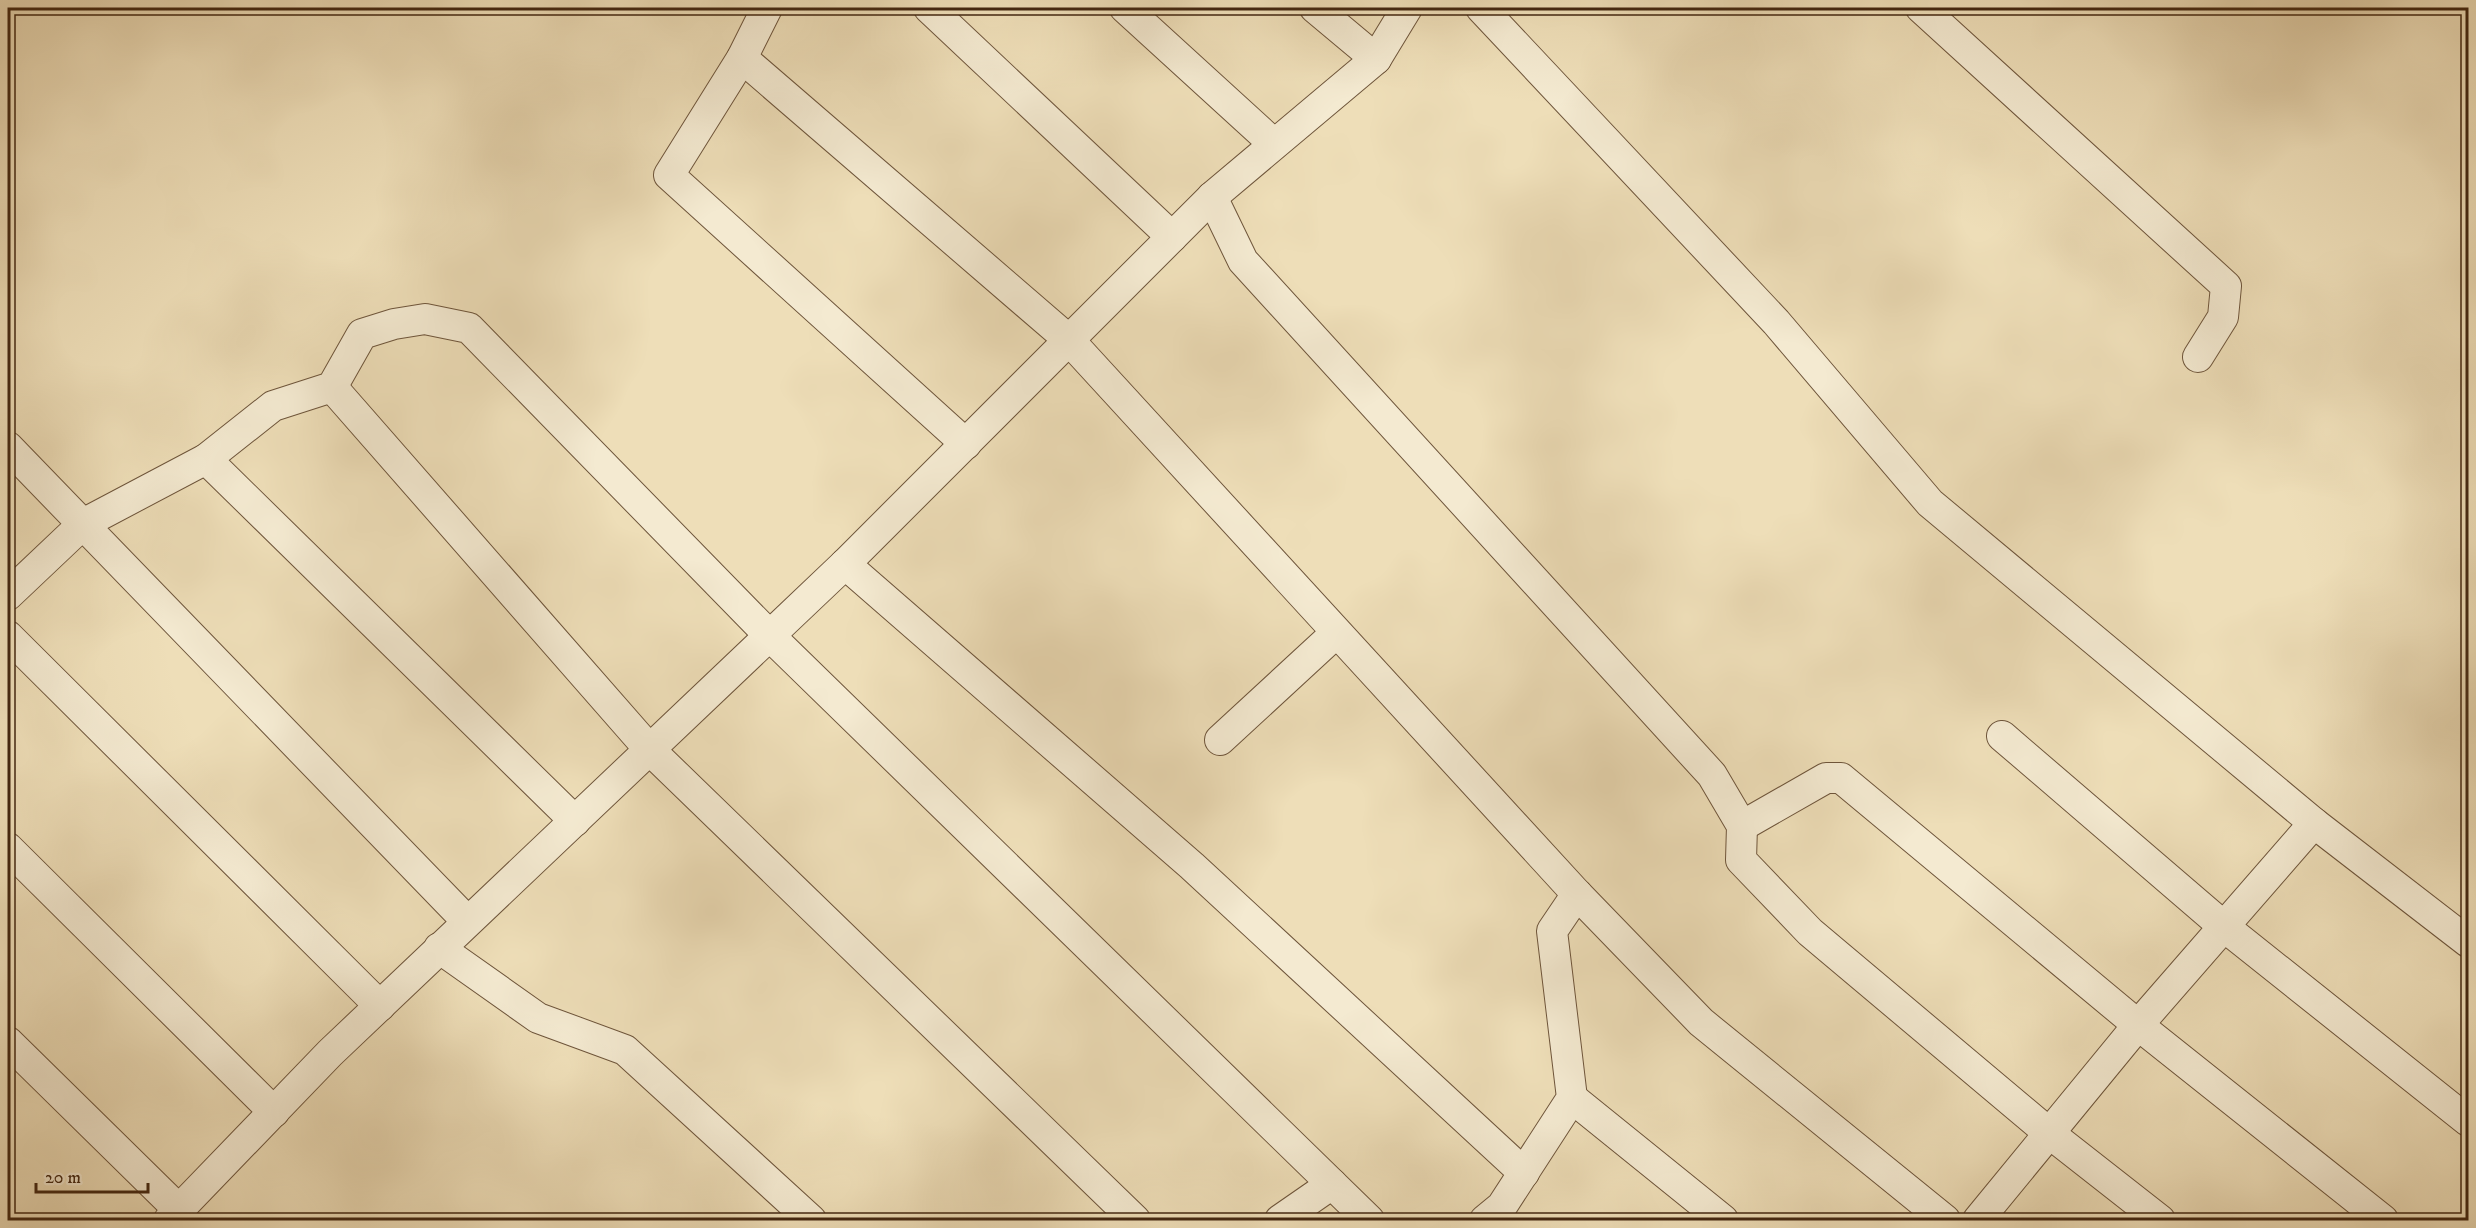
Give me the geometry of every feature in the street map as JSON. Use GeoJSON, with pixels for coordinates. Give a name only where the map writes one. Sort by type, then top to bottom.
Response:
{"type":"FeatureCollection","features":[{"type":"Feature","properties":{"kind":"street"},"geometry":{"type":"LineString","coordinates":[[767,8],[742,58],[669,175],[966,444]]}},
{"type":"Feature","properties":{"kind":"street"},"geometry":{"type":"LineString","coordinates":[[929,8],[1172,237]]}},
{"type":"Feature","properties":{"kind":"street"},"geometry":{"type":"LineString","coordinates":[[1125,8],[1274,144]]}},
{"type":"Feature","properties":{"kind":"street"},"geometry":{"type":"LineString","coordinates":[[1315,8],[1376,59]]}},
{"type":"Feature","properties":{"kind":"street"},"geometry":{"type":"LineString","coordinates":[[8,1042],[174,1216],[274,1112],[439,948],[845,564],[1212,196],[1376,59],[1407,8]]}},
{"type":"Feature","properties":{"kind":"street"},"geometry":{"type":"LineString","coordinates":[[1921,8],[2226,286],[2223,317],[2198,357]]}},
{"type":"Feature","properties":{"kind":"street"},"geometry":{"type":"LineString","coordinates":[[1486,9],[1776,322],[1930,503],[2314,823],[2469,942]]}},
{"type":"Feature","properties":{"kind":"street"},"geometry":{"type":"LineString","coordinates":[[742,58],[1069,340],[1577,894],[1701,1022],[1945,1221]]}},
{"type":"Feature","properties":{"kind":"street"},"geometry":{"type":"LineString","coordinates":[[1212,196],[1243,261],[1712,775],[1743,826],[1741,860],[1810,932],[2049,1133],[2160,1221]]}},
{"type":"Feature","properties":{"kind":"street"},"geometry":{"type":"LineString","coordinates":[[8,595],[83,524],[206,459],[273,406],[332,387],[362,334],[394,324],[426,319],[469,328],[770,636],[1369,1221]]}},
{"type":"Feature","properties":{"kind":"street"},"geometry":{"type":"LineString","coordinates":[[332,387],[650,750],[1135,1221]]}},
{"type":"Feature","properties":{"kind":"street"},"geometry":{"type":"LineString","coordinates":[[8,447],[468,921]]}},
{"type":"Feature","properties":{"kind":"street"},"geometry":{"type":"LineString","coordinates":[[206,459],[574,821]]}},
{"type":"Feature","properties":{"kind":"street"},"geometry":{"type":"LineString","coordinates":[[845,564],[1192,866],[1524,1173]]}},
{"type":"Feature","properties":{"kind":"street"},"geometry":{"type":"LineString","coordinates":[[1220,740],[1336,633]]}},
{"type":"Feature","properties":{"kind":"street"},"geometry":{"type":"LineString","coordinates":[[8,636],[380,1006]]}},
{"type":"Feature","properties":{"kind":"street"},"geometry":{"type":"LineString","coordinates":[[2002,736],[2222,925],[2469,1120]]}},
{"type":"Feature","properties":{"kind":"street"},"geometry":{"type":"LineString","coordinates":[[1743,826],[1826,778],[1841,778],[2138,1025],[2383,1221]]}},
{"type":"Feature","properties":{"kind":"street"},"geometry":{"type":"LineString","coordinates":[[1978,1221],[2222,925],[2314,823]]}},
{"type":"Feature","properties":{"kind":"street"},"geometry":{"type":"LineString","coordinates":[[8,848],[274,1112]]}},
{"type":"Feature","properties":{"kind":"street"},"geometry":{"type":"LineString","coordinates":[[1502,1216],[1524,1173],[1572,1098],[1552,931],[1577,894]]}},
{"type":"Feature","properties":{"kind":"street"},"geometry":{"type":"LineString","coordinates":[[439,948],[538,1018],[625,1050],[811,1221]]}},
{"type":"Feature","properties":{"kind":"street"},"geometry":{"type":"LineString","coordinates":[[1572,1098],[1723,1221]]}},
{"type":"Feature","properties":{"kind":"street"},"geometry":{"type":"LineString","coordinates":[[1280,1221],[1332,1184]]}}]}
